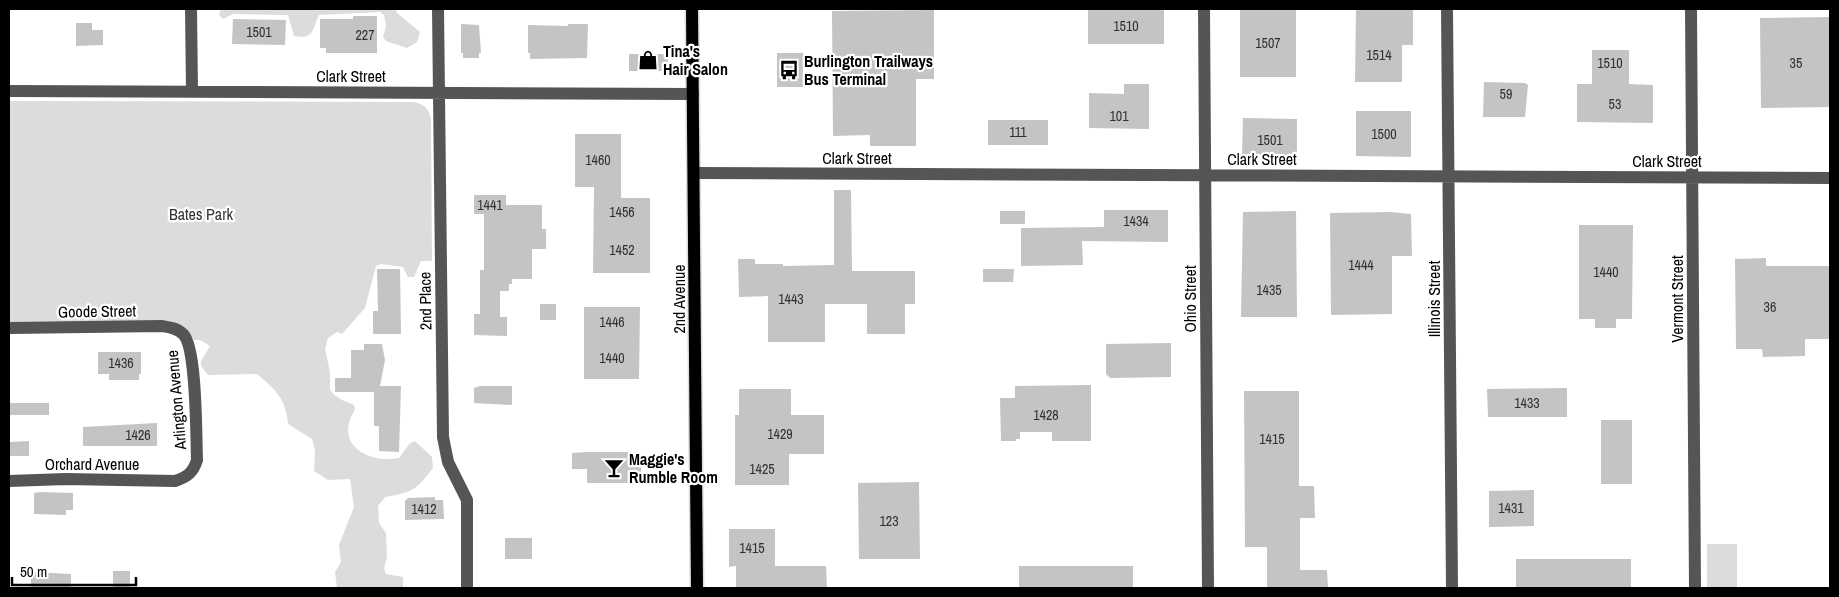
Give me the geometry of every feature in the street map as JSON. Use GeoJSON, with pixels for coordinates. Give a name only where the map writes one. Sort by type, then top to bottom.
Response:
{"type":"FeatureCollection","features":[{"type":"Feature","properties":{"kind":"main road","name":"2nd Avenue"},"geometry":{"type":"LineString","coordinates":[[692,9],[697,588]]}},
{"type":"Feature","properties":{"kind":"street"},"geometry":{"type":"LineString","coordinates":[[191,9],[192,92]]}},
{"type":"Feature","properties":{"kind":"street","name":"2nd Place"},"geometry":{"type":"LineString","coordinates":[[438,9],[443,437],[448,462],[467,500],[467,588]]}},
{"type":"Feature","properties":{"kind":"street","name":"Ohio Street"},"geometry":{"type":"LineString","coordinates":[[1204,9],[1208,588]]}},
{"type":"Feature","properties":{"kind":"street","name":"Illinois Street"},"geometry":{"type":"LineString","coordinates":[[1447,9],[1452,588]]}},
{"type":"Feature","properties":{"kind":"street","name":"Vermont Street"},"geometry":{"type":"LineString","coordinates":[[1691,9],[1695,588]]}},
{"type":"Feature","properties":{"kind":"street","name":"Clark Street"},"geometry":{"type":"LineString","coordinates":[[9,91],[693,94]]}},
{"type":"Feature","properties":{"kind":"street","name":"Clark Street"},"geometry":{"type":"LineString","coordinates":[[694,173],[1830,178]]}},
{"type":"Feature","properties":{"kind":"street","name":"Goode Street"},"geometry":{"type":"LineString","coordinates":[[9,328],[162,326],[176,329],[184,334]]}},
{"type":"Feature","properties":{"kind":"street","name":"Arlington Avenue"},"geometry":{"type":"LineString","coordinates":[[175,481],[187,477],[195,469],[197,460],[193,363],[190,345],[184,334]]}},
{"type":"Feature","properties":{"kind":"street","name":"Orchard Avenue"},"geometry":{"type":"LineString","coordinates":[[9,482],[66,479],[175,481]]}},
{"type":"Feature","properties":{"kind":"green space"},"geometry":{"type":"Polygon","coordinates":[[[221,9],[396,9],[397,13],[420,32],[417,42],[407,48],[386,41],[383,37],[386,26],[384,15],[380,12],[319,15],[311,33],[301,37],[294,36],[288,15],[233,14],[223,19],[219,15],[221,9]]]}},
{"type":"Feature","properties":{"kind":"green space","name":"Bates Park"},"geometry":{"type":"Polygon","coordinates":[[[9,101],[412,102],[422,105],[427,109],[431,119],[432,261],[421,261],[414,277],[408,277],[403,267],[381,264],[376,266],[365,308],[342,334],[337,332],[328,338],[325,349],[330,372],[330,389],[333,394],[342,400],[354,405],[355,410],[349,422],[348,433],[351,442],[357,449],[376,458],[399,458],[410,443],[415,441],[432,457],[433,468],[422,482],[408,492],[385,497],[378,506],[379,523],[386,533],[387,557],[384,568],[386,574],[403,577],[403,588],[337,588],[335,572],[341,562],[339,545],[354,507],[350,479],[328,480],[314,471],[315,450],[312,439],[288,424],[285,408],[279,396],[257,374],[208,375],[201,366],[201,361],[210,346],[200,340],[194,340],[187,330],[164,321],[9,322],[9,101]]]}},
{"type":"Feature","properties":{"kind":"green space"},"geometry":{"type":"Polygon","coordinates":[[[1707,544],[1737,544],[1737,588],[1707,588],[1707,544]]]}},
{"type":"Feature","properties":{"kind":"building"},"geometry":{"type":"Polygon","coordinates":[[[1088,9],[1164,9],[1164,44],[1088,44],[1088,9]]]}},
{"type":"Feature","properties":{"kind":"building"},"geometry":{"type":"Polygon","coordinates":[[[1240,9],[1296,9],[1296,77],[1240,77],[1240,9]]]}},
{"type":"Feature","properties":{"kind":"building"},"geometry":{"type":"Polygon","coordinates":[[[1356,9],[1413,9],[1413,45],[1402,45],[1402,82],[1355,82],[1356,9]]]}},
{"type":"Feature","properties":{"kind":"building"},"geometry":{"type":"Polygon","coordinates":[[[934,10],[934,79],[916,79],[916,146],[870,146],[870,135],[833,136],[832,11],[934,10]]]}},
{"type":"Feature","properties":{"kind":"building"},"geometry":{"type":"Polygon","coordinates":[[[353,16],[377,16],[377,53],[326,53],[326,48],[320,48],[320,19],[353,19],[353,16]]]}},
{"type":"Feature","properties":{"kind":"building"},"geometry":{"type":"Polygon","coordinates":[[[1830,17],[1830,107],[1761,108],[1760,18],[1830,17]]]}},
{"type":"Feature","properties":{"kind":"building"},"geometry":{"type":"Polygon","coordinates":[[[233,19],[286,20],[285,45],[232,44],[233,19]]]}},
{"type":"Feature","properties":{"kind":"building"},"geometry":{"type":"Polygon","coordinates":[[[76,23],[92,23],[92,30],[103,30],[103,45],[76,46],[76,23]]]}},
{"type":"Feature","properties":{"kind":"building"},"geometry":{"type":"Polygon","coordinates":[[[461,24],[479,25],[481,53],[479,53],[479,58],[463,58],[463,53],[461,53],[461,24]]]}},
{"type":"Feature","properties":{"kind":"building"},"geometry":{"type":"Polygon","coordinates":[[[568,24],[588,24],[587,58],[530,59],[530,53],[528,53],[528,25],[568,26],[568,24]]]}},
{"type":"Feature","properties":{"kind":"building"},"geometry":{"type":"Polygon","coordinates":[[[1592,50],[1629,50],[1629,84],[1653,85],[1653,123],[1577,122],[1577,84],[1592,84],[1592,50]]]}},
{"type":"Feature","properties":{"kind":"building","name":"Burlington Trailways Bus Terminal"},"geometry":{"type":"Polygon","coordinates":[[[777,53],[803,53],[803,87],[777,87],[777,53]]]}},
{"type":"Feature","properties":{"kind":"building","name":"Tina's Hair Salon"},"geometry":{"type":"Polygon","coordinates":[[[629,54],[668,54],[668,66],[663,71],[629,71],[629,54]]]}},
{"type":"Feature","properties":{"kind":"building"},"geometry":{"type":"Polygon","coordinates":[[[1484,82],[1525,83],[1528,85],[1525,117],[1483,117],[1484,82]]]}},
{"type":"Feature","properties":{"kind":"building"},"geometry":{"type":"Polygon","coordinates":[[[1124,84],[1149,84],[1149,129],[1089,128],[1089,93],[1124,94],[1124,84]]]}},
{"type":"Feature","properties":{"kind":"building"},"geometry":{"type":"Polygon","coordinates":[[[1356,111],[1411,111],[1411,157],[1356,156],[1356,111]]]}},
{"type":"Feature","properties":{"kind":"building"},"geometry":{"type":"Polygon","coordinates":[[[1243,118],[1297,119],[1297,156],[1242,155],[1243,118]]]}},
{"type":"Feature","properties":{"kind":"building"},"geometry":{"type":"Polygon","coordinates":[[[988,120],[1048,120],[1048,145],[988,145],[988,120]]]}},
{"type":"Feature","properties":{"kind":"building"},"geometry":{"type":"Polygon","coordinates":[[[575,134],[621,134],[621,198],[650,198],[650,273],[593,273],[594,187],[575,187],[575,134]]]}},
{"type":"Feature","properties":{"kind":"building"},"geometry":{"type":"Polygon","coordinates":[[[834,190],[851,190],[852,271],[915,271],[915,304],[905,304],[905,334],[867,334],[867,304],[825,304],[825,342],[768,342],[768,296],[739,297],[738,259],[755,259],[755,264],[783,264],[783,266],[834,265],[834,190]]]}},
{"type":"Feature","properties":{"kind":"building"},"geometry":{"type":"Polygon","coordinates":[[[474,195],[506,195],[506,205],[542,205],[542,229],[546,229],[546,249],[532,249],[532,279],[512,279],[512,284],[509,284],[509,291],[500,291],[500,317],[507,317],[507,336],[474,335],[474,314],[480,314],[480,270],[484,270],[484,214],[474,214],[474,195]]]}},
{"type":"Feature","properties":{"kind":"building"},"geometry":{"type":"Polygon","coordinates":[[[1104,210],[1168,210],[1168,242],[1082,241],[1083,265],[1021,266],[1021,228],[1104,227],[1104,210]]]}},
{"type":"Feature","properties":{"kind":"building"},"geometry":{"type":"Polygon","coordinates":[[[1000,211],[1025,211],[1025,224],[1000,224],[1000,211]]]}},
{"type":"Feature","properties":{"kind":"building"},"geometry":{"type":"Polygon","coordinates":[[[1296,211],[1297,317],[1241,317],[1243,212],[1296,211]]]}},
{"type":"Feature","properties":{"kind":"building"},"geometry":{"type":"Polygon","coordinates":[[[1391,212],[1411,214],[1412,256],[1392,256],[1392,314],[1331,315],[1330,213],[1391,212]]]}},
{"type":"Feature","properties":{"kind":"building"},"geometry":{"type":"Polygon","coordinates":[[[1579,225],[1633,225],[1632,319],[1616,319],[1616,328],[1595,328],[1595,319],[1579,319],[1579,225]]]}},
{"type":"Feature","properties":{"kind":"building"},"geometry":{"type":"Polygon","coordinates":[[[1766,258],[1766,266],[1830,266],[1830,339],[1805,339],[1805,356],[1763,357],[1762,349],[1736,349],[1735,259],[1766,258]]]}},
{"type":"Feature","properties":{"kind":"building"},"geometry":{"type":"Polygon","coordinates":[[[377,269],[400,269],[401,334],[373,334],[373,311],[378,311],[377,269]]]}},
{"type":"Feature","properties":{"kind":"building"},"geometry":{"type":"Polygon","coordinates":[[[983,269],[1014,269],[1013,282],[983,282],[983,269]]]}},
{"type":"Feature","properties":{"kind":"building"},"geometry":{"type":"Polygon","coordinates":[[[540,304],[556,304],[556,320],[540,320],[540,304]]]}},
{"type":"Feature","properties":{"kind":"building"},"geometry":{"type":"Polygon","coordinates":[[[584,307],[640,307],[639,379],[584,379],[584,307]]]}},
{"type":"Feature","properties":{"kind":"building"},"geometry":{"type":"Polygon","coordinates":[[[1171,343],[1171,377],[1110,378],[1106,374],[1106,344],[1171,343]]]}},
{"type":"Feature","properties":{"kind":"building"},"geometry":{"type":"Polygon","coordinates":[[[364,344],[382,344],[385,360],[380,386],[401,386],[399,452],[379,451],[379,426],[374,426],[374,392],[335,392],[335,378],[351,378],[351,350],[364,350],[364,344]]]}},
{"type":"Feature","properties":{"kind":"building"},"geometry":{"type":"Polygon","coordinates":[[[98,352],[141,352],[141,374],[139,374],[139,380],[109,380],[109,374],[98,374],[98,352]]]}},
{"type":"Feature","properties":{"kind":"building"},"geometry":{"type":"Polygon","coordinates":[[[1091,385],[1091,441],[1052,441],[1052,432],[1020,432],[1020,439],[1016,439],[1016,441],[1001,441],[1000,398],[1015,398],[1015,386],[1091,385]]]}},
{"type":"Feature","properties":{"kind":"building"},"geometry":{"type":"Polygon","coordinates":[[[480,386],[512,386],[512,405],[474,403],[474,388],[480,386]]]}},
{"type":"Feature","properties":{"kind":"building"},"geometry":{"type":"Polygon","coordinates":[[[1567,388],[1567,417],[1488,417],[1487,389],[1567,388]]]}},
{"type":"Feature","properties":{"kind":"building"},"geometry":{"type":"Polygon","coordinates":[[[739,389],[791,389],[791,415],[824,415],[824,454],[789,454],[789,485],[735,485],[735,415],[739,415],[739,389]]]}},
{"type":"Feature","properties":{"kind":"building"},"geometry":{"type":"Polygon","coordinates":[[[1244,391],[1299,391],[1299,486],[1314,486],[1315,518],[1300,518],[1300,570],[1327,570],[1328,588],[1267,588],[1267,547],[1245,547],[1244,391]]]}},
{"type":"Feature","properties":{"kind":"building"},"geometry":{"type":"Polygon","coordinates":[[[9,403],[49,403],[49,415],[9,415],[9,403]]]}},
{"type":"Feature","properties":{"kind":"building"},"geometry":{"type":"Polygon","coordinates":[[[1601,420],[1632,420],[1632,484],[1601,484],[1601,420]]]}},
{"type":"Feature","properties":{"kind":"building"},"geometry":{"type":"Polygon","coordinates":[[[157,423],[157,446],[83,446],[83,427],[157,423]]]}},
{"type":"Feature","properties":{"kind":"building"},"geometry":{"type":"Polygon","coordinates":[[[29,441],[29,456],[9,456],[9,442],[29,441]]]}},
{"type":"Feature","properties":{"kind":"building"},"geometry":{"type":"Polygon","coordinates":[[[641,452],[641,483],[587,483],[587,469],[572,469],[572,453],[641,452]]]}},
{"type":"Feature","properties":{"kind":"building"},"geometry":{"type":"Polygon","coordinates":[[[919,482],[920,559],[859,559],[858,483],[919,482]]]}},
{"type":"Feature","properties":{"kind":"building"},"geometry":{"type":"Polygon","coordinates":[[[1534,490],[1534,526],[1489,527],[1489,491],[1534,490]]]}},
{"type":"Feature","properties":{"kind":"building"},"geometry":{"type":"Polygon","coordinates":[[[34,493],[73,493],[73,510],[66,510],[66,515],[34,514],[34,493]]]}},
{"type":"Feature","properties":{"kind":"building"},"geometry":{"type":"Polygon","coordinates":[[[435,497],[435,500],[443,500],[444,519],[405,520],[405,500],[407,498],[435,497]]]}},
{"type":"Feature","properties":{"kind":"building"},"geometry":{"type":"Polygon","coordinates":[[[729,529],[775,529],[775,566],[826,566],[827,588],[736,588],[736,566],[729,567],[729,529]]]}},
{"type":"Feature","properties":{"kind":"building"},"geometry":{"type":"Polygon","coordinates":[[[505,538],[532,538],[532,559],[505,559],[505,538]]]}},
{"type":"Feature","properties":{"kind":"building"},"geometry":{"type":"Polygon","coordinates":[[[1516,559],[1631,559],[1631,588],[1516,588],[1516,559]]]}},
{"type":"Feature","properties":{"kind":"building"},"geometry":{"type":"Polygon","coordinates":[[[1019,566],[1133,566],[1133,588],[1019,588],[1019,566]]]}},
{"type":"Feature","properties":{"kind":"building"},"geometry":{"type":"Polygon","coordinates":[[[113,571],[130,571],[130,588],[113,588],[113,571]]]}},
{"type":"Feature","properties":{"kind":"building"},"geometry":{"type":"Polygon","coordinates":[[[31,572],[71,574],[71,588],[31,588],[31,572]]]}},
{"type":"Feature","properties":{"kind":"place","name":"Tina's Hair Salon"},"geometry":{"type":"Point","coordinates":[648,60]}},
{"type":"Feature","properties":{"kind":"place","name":"Burlington Trailways Bus Terminal"},"geometry":{"type":"Point","coordinates":[789,70]}},
{"type":"Feature","properties":{"kind":"place","name":"Maggie's Rumble Room"},"geometry":{"type":"Point","coordinates":[614,468]}}]}
